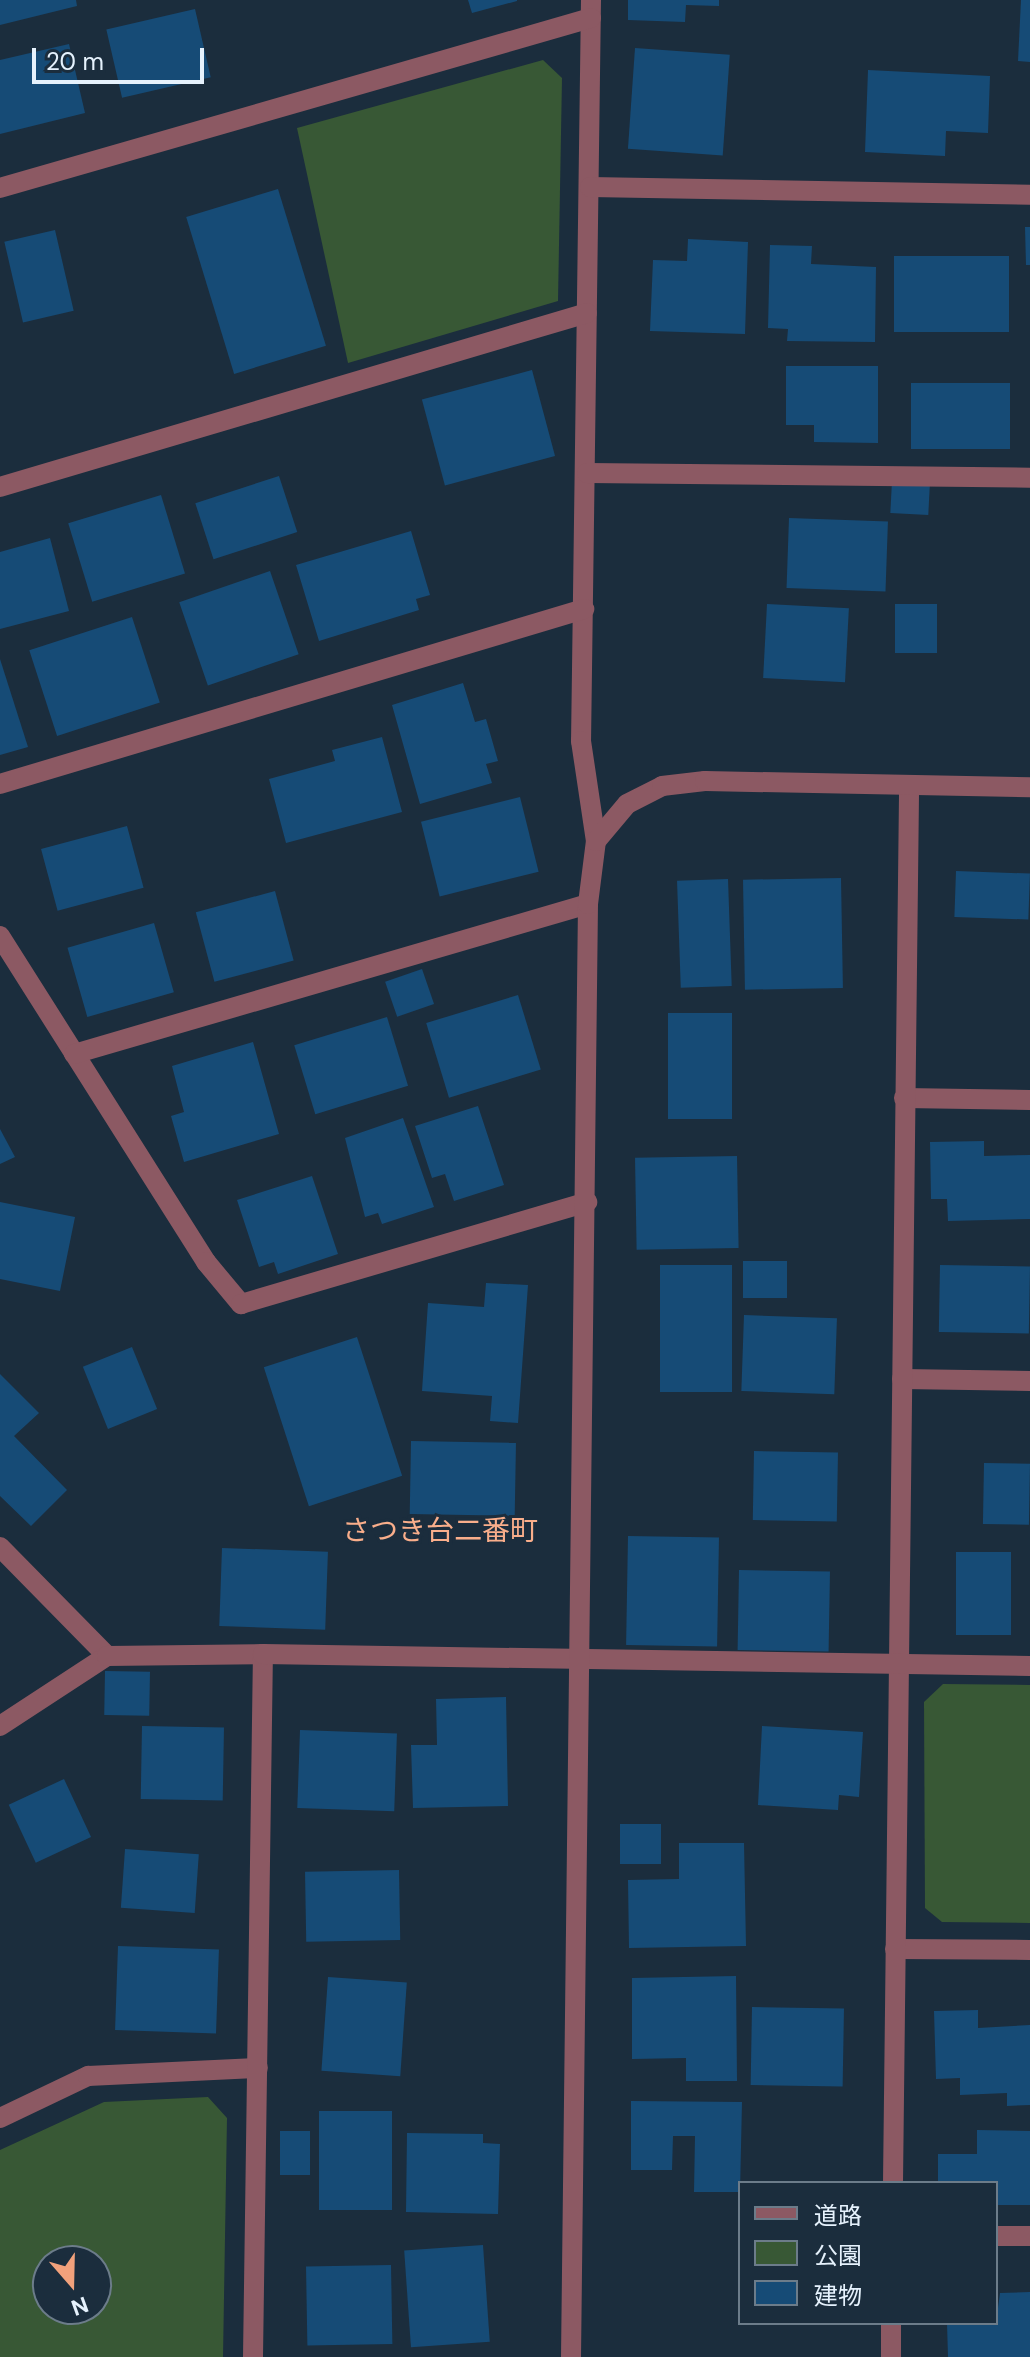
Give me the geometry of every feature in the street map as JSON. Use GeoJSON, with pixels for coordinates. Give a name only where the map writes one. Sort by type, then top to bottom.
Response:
{"type":"FeatureCollection","features":[{"type":"Feature","properties":{"kind":"street"},"geometry":{"type":"LineString","coordinates":[[0,188],[591,9],[581,741],[596,841],[588,904],[583,1657],[571,2357]]}},
{"type":"Feature","properties":{"kind":"street"},"geometry":{"type":"LineString","coordinates":[[590,187],[1030,195]]}},
{"type":"Feature","properties":{"kind":"street"},"geometry":{"type":"LineString","coordinates":[[0,487],[587,313]]}},
{"type":"Feature","properties":{"kind":"street"},"geometry":{"type":"LineString","coordinates":[[587,473],[1030,478]]}},
{"type":"Feature","properties":{"kind":"street"},"geometry":{"type":"LineString","coordinates":[[0,784],[584,609]]}},
{"type":"Feature","properties":{"kind":"street"},"geometry":{"type":"LineString","coordinates":[[893,2181],[909,785]]}},
{"type":"Feature","properties":{"kind":"street"},"geometry":{"type":"LineString","coordinates":[[596,841],[627,804],[662,786],[1030,787]]}},
{"type":"Feature","properties":{"kind":"street"},"geometry":{"type":"LineString","coordinates":[[74,1054],[588,904]]}},
{"type":"Feature","properties":{"kind":"street"},"geometry":{"type":"LineString","coordinates":[[0,936],[74,1054],[241,1304],[587,1202]]}},
{"type":"Feature","properties":{"kind":"street"},"geometry":{"type":"LineString","coordinates":[[904,1098],[1030,1100]]}},
{"type":"Feature","properties":{"kind":"street"},"geometry":{"type":"LineString","coordinates":[[902,1379],[1030,1381]]}},
{"type":"Feature","properties":{"kind":"street"},"geometry":{"type":"LineString","coordinates":[[0,1547],[107,1656]]}},
{"type":"Feature","properties":{"kind":"street"},"geometry":{"type":"LineString","coordinates":[[253,2357],[263,1654]]}},
{"type":"Feature","properties":{"kind":"street"},"geometry":{"type":"LineString","coordinates":[[0,1726],[107,1656],[583,1657],[1030,1666]]}},
{"type":"Feature","properties":{"kind":"street"},"geometry":{"type":"LineString","coordinates":[[895,1949],[1030,1950]]}},
{"type":"Feature","properties":{"kind":"street"},"geometry":{"type":"LineString","coordinates":[[0,2118],[88,2076],[258,2068]]}},
{"type":"Feature","properties":{"kind":"street"},"geometry":{"type":"LineString","coordinates":[[998,2236],[1030,2236]]}},
{"type":"Feature","properties":{"kind":"street"},"geometry":{"type":"LineString","coordinates":[[891,2325],[891,2357]]}},
{"type":"Feature","properties":{"kind":"green space"},"geometry":{"type":"Polygon","coordinates":[[[543,60],[562,78],[558,301],[348,363],[297,128],[543,60]]]}},
{"type":"Feature","properties":{"kind":"green space"},"geometry":{"type":"Polygon","coordinates":[[[943,1684],[1030,1685],[1030,1923],[942,1922],[925,1908],[924,1702],[943,1684]]]}},
{"type":"Feature","properties":{"kind":"green space"},"geometry":{"type":"Polygon","coordinates":[[[208,2097],[227,2118],[223,2357],[0,2357],[0,2150],[104,2102],[208,2097]]]}},
{"type":"Feature","properties":{"kind":"building"},"geometry":{"type":"Polygon","coordinates":[[[0,0],[76,0],[77,6],[0,25],[0,0]]]}},
{"type":"Feature","properties":{"kind":"building"},"geometry":{"type":"Polygon","coordinates":[[[468,0],[517,0],[517,1],[472,13],[468,0]]]}},
{"type":"Feature","properties":{"kind":"building"},"geometry":{"type":"Polygon","coordinates":[[[628,0],[719,0],[719,6],[686,5],[685,22],[628,20],[628,0]]]}},
{"type":"Feature","properties":{"kind":"building"},"geometry":{"type":"Polygon","coordinates":[[[1021,0],[1030,0],[1030,62],[1018,61],[1021,0]]]}},
{"type":"Feature","properties":{"kind":"building"},"geometry":{"type":"Polygon","coordinates":[[[195,9],[211,77],[122,98],[106,29],[195,9]]]}},
{"type":"Feature","properties":{"kind":"building"},"geometry":{"type":"Polygon","coordinates":[[[69,44],[85,113],[0,134],[0,60],[69,44]]]}},
{"type":"Feature","properties":{"kind":"building"},"geometry":{"type":"Polygon","coordinates":[[[635,48],[730,55],[723,155],[628,149],[635,48]]]}},
{"type":"Feature","properties":{"kind":"building"},"geometry":{"type":"Polygon","coordinates":[[[868,70],[990,76],[988,133],[946,131],[945,156],[865,152],[868,70]]]}},
{"type":"Feature","properties":{"kind":"building"},"geometry":{"type":"Polygon","coordinates":[[[278,189],[326,346],[234,374],[186,217],[278,189]]]}},
{"type":"Feature","properties":{"kind":"building"},"geometry":{"type":"Polygon","coordinates":[[[1025,227],[1030,227],[1030,265],[1026,265],[1025,227]]]}},
{"type":"Feature","properties":{"kind":"building"},"geometry":{"type":"Polygon","coordinates":[[[55,230],[74,311],[23,323],[4,242],[55,230]]]}},
{"type":"Feature","properties":{"kind":"building"},"geometry":{"type":"Polygon","coordinates":[[[688,239],[748,242],[745,334],[650,331],[653,260],[687,261],[688,239]]]}},
{"type":"Feature","properties":{"kind":"building"},"geometry":{"type":"Polygon","coordinates":[[[770,245],[812,246],[811,264],[876,267],[875,342],[787,341],[788,329],[768,328],[770,245]]]}},
{"type":"Feature","properties":{"kind":"building"},"geometry":{"type":"Polygon","coordinates":[[[894,256],[1009,256],[1009,332],[894,332],[894,256]]]}},
{"type":"Feature","properties":{"kind":"building"},"geometry":{"type":"Polygon","coordinates":[[[786,366],[878,366],[878,443],[814,442],[814,425],[786,425],[786,366]]]}},
{"type":"Feature","properties":{"kind":"building"},"geometry":{"type":"Polygon","coordinates":[[[532,370],[555,456],[445,485],[422,400],[532,370]]]}},
{"type":"Feature","properties":{"kind":"building"},"geometry":{"type":"Polygon","coordinates":[[[911,383],[1010,383],[1010,449],[911,449],[911,383]]]}},
{"type":"Feature","properties":{"kind":"building"},"geometry":{"type":"Polygon","coordinates":[[[279,476],[297,532],[214,559],[195,503],[279,476]]]}},
{"type":"Feature","properties":{"kind":"building"},"geometry":{"type":"Polygon","coordinates":[[[892,481],[930,483],[928,515],[890,513],[892,481]]]}},
{"type":"Feature","properties":{"kind":"building"},"geometry":{"type":"Polygon","coordinates":[[[161,495],[185,573],[92,602],[68,523],[161,495]]]}},
{"type":"Feature","properties":{"kind":"building"},"geometry":{"type":"Polygon","coordinates":[[[789,518],[888,521],[885,591],[787,588],[789,518]]]}},
{"type":"Feature","properties":{"kind":"building"},"geometry":{"type":"Polygon","coordinates":[[[411,531],[430,595],[416,599],[419,610],[319,641],[296,565],[411,531]]]}},
{"type":"Feature","properties":{"kind":"building"},"geometry":{"type":"Polygon","coordinates":[[[50,538],[69,611],[0,629],[0,552],[50,538]]]}},
{"type":"Feature","properties":{"kind":"building"},"geometry":{"type":"Polygon","coordinates":[[[270,571],[299,654],[208,685],[179,602],[270,571]]]}},
{"type":"Feature","properties":{"kind":"building"},"geometry":{"type":"Polygon","coordinates":[[[767,604],[849,608],[845,682],[763,678],[767,604]]]}},
{"type":"Feature","properties":{"kind":"building"},"geometry":{"type":"Polygon","coordinates":[[[895,604],[937,604],[937,653],[895,653],[895,604]]]}},
{"type":"Feature","properties":{"kind":"building"},"geometry":{"type":"Polygon","coordinates":[[[132,617],[160,703],[57,736],[29,650],[132,617]]]}},
{"type":"Feature","properties":{"kind":"building"},"geometry":{"type":"Polygon","coordinates":[[[0,659],[28,747],[0,755],[0,659]]]}},
{"type":"Feature","properties":{"kind":"building"},"geometry":{"type":"Polygon","coordinates":[[[463,683],[475,722],[486,719],[498,761],[486,764],[492,783],[420,804],[392,705],[463,683]]]}},
{"type":"Feature","properties":{"kind":"building"},"geometry":{"type":"Polygon","coordinates":[[[382,737],[402,812],[286,843],[269,779],[335,761],[332,750],[382,737]]]}},
{"type":"Feature","properties":{"kind":"building"},"geometry":{"type":"Polygon","coordinates":[[[520,797],[539,872],[440,896],[421,822],[520,797]]]}},
{"type":"Feature","properties":{"kind":"building"},"geometry":{"type":"Polygon","coordinates":[[[127,826],[144,888],[58,911],[41,849],[127,826]]]}},
{"type":"Feature","properties":{"kind":"building"},"geometry":{"type":"Polygon","coordinates":[[[956,871],[1030,874],[1028,920],[954,917],[956,871]]]}},
{"type":"Feature","properties":{"kind":"building"},"geometry":{"type":"Polygon","coordinates":[[[841,878],[843,988],[745,990],[743,880],[841,878]]]}},
{"type":"Feature","properties":{"kind":"building"},"geometry":{"type":"Polygon","coordinates":[[[728,879],[732,986],[681,988],[677,881],[728,879]]]}},
{"type":"Feature","properties":{"kind":"building"},"geometry":{"type":"Polygon","coordinates":[[[275,891],[294,961],[214,982],[196,912],[275,891]]]}},
{"type":"Feature","properties":{"kind":"building"},"geometry":{"type":"Polygon","coordinates":[[[154,923],[174,992],[87,1017],[67,948],[154,923]]]}},
{"type":"Feature","properties":{"kind":"building"},"geometry":{"type":"Polygon","coordinates":[[[422,969],[434,1004],[397,1017],[385,982],[422,969]]]}},
{"type":"Feature","properties":{"kind":"building"},"geometry":{"type":"Polygon","coordinates":[[[518,995],[541,1070],[449,1098],[426,1023],[518,995]]]}},
{"type":"Feature","properties":{"kind":"building"},"geometry":{"type":"Polygon","coordinates":[[[668,1013],[732,1013],[732,1119],[668,1119],[668,1013]]]}},
{"type":"Feature","properties":{"kind":"building"},"geometry":{"type":"Polygon","coordinates":[[[387,1017],[408,1086],[315,1114],[294,1045],[387,1017]]]}},
{"type":"Feature","properties":{"kind":"building"},"geometry":{"type":"Polygon","coordinates":[[[253,1042],[279,1134],[184,1162],[171,1116],[184,1112],[172,1066],[253,1042]]]}},
{"type":"Feature","properties":{"kind":"building"},"geometry":{"type":"Polygon","coordinates":[[[478,1106],[504,1185],[454,1201],[445,1174],[432,1178],[415,1126],[478,1106]]]}},
{"type":"Feature","properties":{"kind":"building"},"geometry":{"type":"Polygon","coordinates":[[[403,1118],[434,1207],[382,1224],[378,1213],[365,1217],[345,1138],[403,1118]]]}},
{"type":"Feature","properties":{"kind":"building"},"geometry":{"type":"Polygon","coordinates":[[[0,1129],[15,1157],[0,1164],[0,1129]]]}},
{"type":"Feature","properties":{"kind":"building"},"geometry":{"type":"Polygon","coordinates":[[[984,1141],[984,1156],[1030,1155],[1030,1219],[948,1221],[947,1199],[931,1199],[930,1142],[984,1141]]]}},
{"type":"Feature","properties":{"kind":"building"},"geometry":{"type":"Polygon","coordinates":[[[737,1156],[739,1248],[637,1250],[635,1158],[737,1156]]]}},
{"type":"Feature","properties":{"kind":"building"},"geometry":{"type":"Polygon","coordinates":[[[312,1176],[338,1254],[278,1274],[274,1262],[259,1267],[237,1200],[312,1176]]]}},
{"type":"Feature","properties":{"kind":"building"},"geometry":{"type":"Polygon","coordinates":[[[0,1202],[75,1217],[60,1291],[0,1279],[0,1202]]]}},
{"type":"Feature","properties":{"kind":"building"},"geometry":{"type":"Polygon","coordinates":[[[743,1261],[787,1261],[787,1298],[743,1298],[743,1261]]]}},
{"type":"Feature","properties":{"kind":"building"},"geometry":{"type":"Polygon","coordinates":[[[660,1265],[732,1265],[732,1392],[660,1392],[660,1265]]]}},
{"type":"Feature","properties":{"kind":"building"},"geometry":{"type":"Polygon","coordinates":[[[940,1265],[1030,1267],[1029,1334],[939,1332],[940,1265]]]}},
{"type":"Feature","properties":{"kind":"building"},"geometry":{"type":"Polygon","coordinates":[[[486,1283],[528,1285],[518,1423],[490,1421],[492,1396],[422,1391],[428,1303],[484,1307],[486,1283]]]}},
{"type":"Feature","properties":{"kind":"building"},"geometry":{"type":"Polygon","coordinates":[[[744,1315],[837,1318],[834,1394],[741,1391],[744,1315]]]}},
{"type":"Feature","properties":{"kind":"building"},"geometry":{"type":"Polygon","coordinates":[[[357,1337],[402,1476],[309,1506],[264,1367],[357,1337]]]}},
{"type":"Feature","properties":{"kind":"building"},"geometry":{"type":"Polygon","coordinates":[[[132,1347],[157,1409],[108,1429],[83,1367],[132,1347]]]}},
{"type":"Feature","properties":{"kind":"building"},"geometry":{"type":"Polygon","coordinates":[[[0,1374],[39,1413],[14,1436],[67,1490],[31,1526],[0,1496],[0,1374]]]}},
{"type":"Feature","properties":{"kind":"building"},"geometry":{"type":"Polygon","coordinates":[[[411,1441],[516,1443],[515,1516],[410,1514],[411,1441]]]}},
{"type":"Feature","properties":{"kind":"building"},"geometry":{"type":"Polygon","coordinates":[[[754,1451],[838,1452],[837,1521],[753,1520],[754,1451]]]}},
{"type":"Feature","properties":{"kind":"building"},"geometry":{"type":"Polygon","coordinates":[[[984,1463],[1030,1464],[1029,1525],[983,1524],[984,1463]]]}},
{"type":"Feature","properties":{"kind":"building"},"geometry":{"type":"Polygon","coordinates":[[[628,1536],[719,1538],[717,1647],[626,1645],[628,1536]]]}},
{"type":"Feature","properties":{"kind":"building"},"geometry":{"type":"Polygon","coordinates":[[[222,1548],[328,1552],[325,1630],[219,1626],[222,1548]]]}},
{"type":"Feature","properties":{"kind":"building"},"geometry":{"type":"Polygon","coordinates":[[[956,1552],[1011,1552],[1011,1635],[956,1635],[956,1552]]]}},
{"type":"Feature","properties":{"kind":"building"},"geometry":{"type":"Polygon","coordinates":[[[739,1570],[830,1572],[829,1652],[738,1650],[739,1570]]]}},
{"type":"Feature","properties":{"kind":"building"},"geometry":{"type":"Polygon","coordinates":[[[105,1671],[150,1672],[149,1716],[104,1715],[105,1671]]]}},
{"type":"Feature","properties":{"kind":"building"},"geometry":{"type":"Polygon","coordinates":[[[506,1697],[508,1806],[413,1808],[411,1745],[437,1745],[436,1699],[506,1697]]]}},
{"type":"Feature","properties":{"kind":"building"},"geometry":{"type":"Polygon","coordinates":[[[142,1726],[224,1727],[223,1800],[141,1799],[142,1726]]]}},
{"type":"Feature","properties":{"kind":"building"},"geometry":{"type":"Polygon","coordinates":[[[762,1726],[863,1732],[859,1797],[839,1795],[838,1810],[758,1805],[762,1726]]]}},
{"type":"Feature","properties":{"kind":"building"},"geometry":{"type":"Polygon","coordinates":[[[300,1730],[397,1733],[394,1811],[297,1808],[300,1730]]]}},
{"type":"Feature","properties":{"kind":"building"},"geometry":{"type":"Polygon","coordinates":[[[64,1779],[91,1837],[36,1863],[9,1805],[64,1779]]]}},
{"type":"Feature","properties":{"kind":"building"},"geometry":{"type":"Polygon","coordinates":[[[620,1824],[661,1824],[661,1864],[620,1864],[620,1824]]]}},
{"type":"Feature","properties":{"kind":"building"},"geometry":{"type":"Polygon","coordinates":[[[679,1843],[744,1843],[746,1946],[629,1948],[628,1880],[679,1879],[679,1843]]]}},
{"type":"Feature","properties":{"kind":"building"},"geometry":{"type":"Polygon","coordinates":[[[125,1849],[199,1854],[195,1913],[121,1908],[125,1849]]]}},
{"type":"Feature","properties":{"kind":"building"},"geometry":{"type":"Polygon","coordinates":[[[399,1870],[400,1940],[306,1942],[305,1872],[399,1870]]]}},
{"type":"Feature","properties":{"kind":"building"},"geometry":{"type":"Polygon","coordinates":[[[118,1946],[219,1950],[216,2033],[115,2030],[118,1946]]]}},
{"type":"Feature","properties":{"kind":"building"},"geometry":{"type":"Polygon","coordinates":[[[736,1976],[737,2081],[686,2081],[686,2058],[632,2059],[632,1978],[736,1976]]]}},
{"type":"Feature","properties":{"kind":"building"},"geometry":{"type":"Polygon","coordinates":[[[328,1977],[407,1983],[400,2076],[321,2071],[328,1977]]]}},
{"type":"Feature","properties":{"kind":"building"},"geometry":{"type":"Polygon","coordinates":[[[752,2007],[844,2009],[843,2087],[751,2085],[752,2007]]]}},
{"type":"Feature","properties":{"kind":"building"},"geometry":{"type":"Polygon","coordinates":[[[978,2010],[978,2028],[1030,2025],[1030,2105],[1007,2106],[1007,2093],[960,2095],[960,2078],[936,2079],[934,2011],[978,2010]]]}},
{"type":"Feature","properties":{"kind":"building"},"geometry":{"type":"Polygon","coordinates":[[[631,2101],[742,2102],[738,2192],[694,2192],[695,2136],[673,2136],[672,2170],[631,2170],[631,2101]]]}},
{"type":"Feature","properties":{"kind":"building"},"geometry":{"type":"Polygon","coordinates":[[[319,2111],[392,2111],[392,2210],[319,2210],[319,2111]]]}},
{"type":"Feature","properties":{"kind":"building"},"geometry":{"type":"Polygon","coordinates":[[[977,2130],[1030,2131],[1030,2205],[998,2205],[998,2181],[938,2181],[938,2154],[977,2154],[977,2130]]]}},
{"type":"Feature","properties":{"kind":"building"},"geometry":{"type":"Polygon","coordinates":[[[280,2131],[310,2131],[310,2175],[280,2175],[280,2131]]]}},
{"type":"Feature","properties":{"kind":"building"},"geometry":{"type":"Polygon","coordinates":[[[407,2133],[483,2134],[483,2143],[500,2144],[498,2214],[406,2212],[407,2133]]]}},
{"type":"Feature","properties":{"kind":"building"},"geometry":{"type":"Polygon","coordinates":[[[483,2245],[490,2342],[411,2347],[404,2251],[483,2245]]]}},
{"type":"Feature","properties":{"kind":"building"},"geometry":{"type":"Polygon","coordinates":[[[391,2265],[392,2344],[307,2345],[306,2266],[391,2265]]]}},
{"type":"Feature","properties":{"kind":"building"},"geometry":{"type":"Polygon","coordinates":[[[1030,2292],[1030,2357],[948,2357],[947,2325],[998,2325],[1000,2293],[1030,2292]]]}},
{"type":"Feature","properties":{"kind":"district","name":"さつき台二番町"},"geometry":{"type":"Point","coordinates":[440,1531]}}]}
